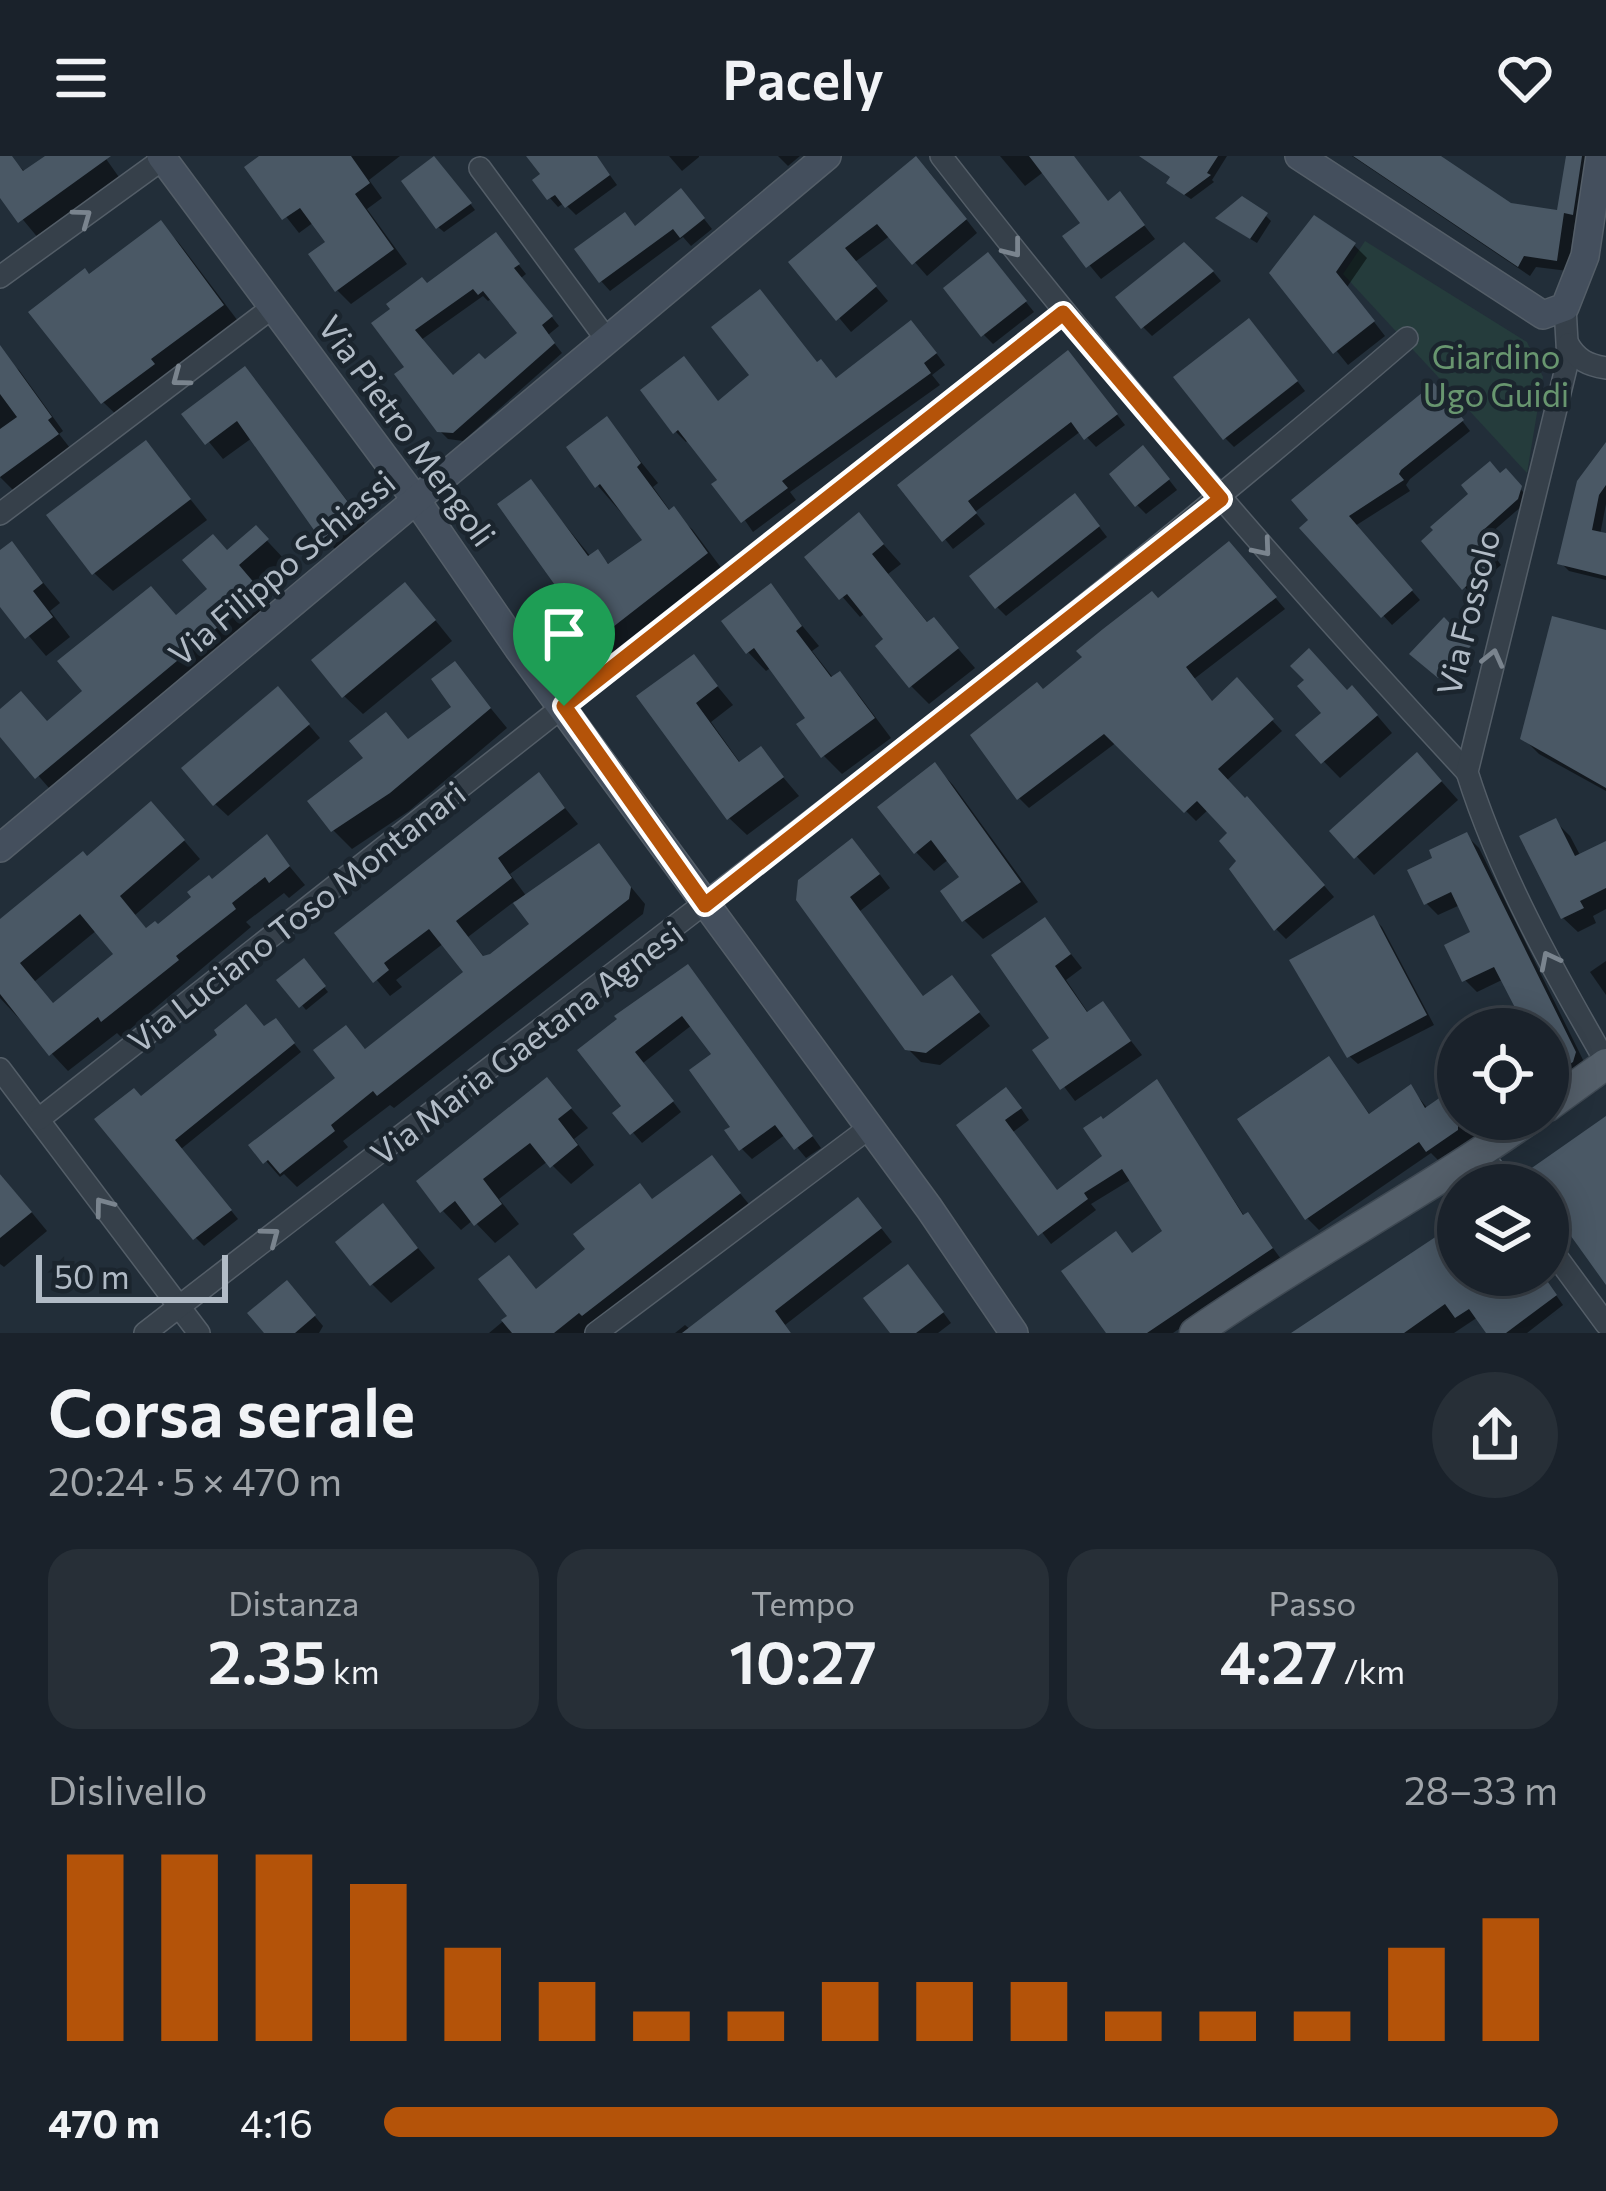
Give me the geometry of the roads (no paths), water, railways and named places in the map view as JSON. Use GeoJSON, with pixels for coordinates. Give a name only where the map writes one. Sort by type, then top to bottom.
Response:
{"type":"FeatureCollection","features":[{"type":"Feature","properties":{"kind":"main road"},"geometry":{"type":"LineString","coordinates":[[1569,1090],[1606,1063]]}},
{"type":"Feature","properties":{"kind":"main road"},"geometry":{"type":"LineString","coordinates":[[1195,1333],[1322,1247],[1501,1140]]}},
{"type":"Feature","properties":{"kind":"street","name":"Via Filippo Schiassi"},"geometry":{"type":"LineString","coordinates":[[0,848],[827,156]]}},
{"type":"Feature","properties":{"kind":"street"},"geometry":{"type":"LineString","coordinates":[[941,156],[1063,313],[1300,592],[1467,772],[1506,873],[1606,1063]]}},
{"type":"Feature","properties":{"kind":"street"},"geometry":{"type":"LineString","coordinates":[[1299,156],[1526,308],[1544,315],[1565,308]]}},
{"type":"Feature","properties":{"kind":"street","name":"Via Fossolo"},"geometry":{"type":"LineString","coordinates":[[1467,772],[1564,377],[1565,308],[1585,256],[1600,156]]}},
{"type":"Feature","properties":{"kind":"street"},"geometry":{"type":"LineString","coordinates":[[0,277],[164,157]]}},
{"type":"Feature","properties":{"kind":"street","name":"Via Pietro Mengoli"},"geometry":{"type":"LineString","coordinates":[[164,157],[1014,1333]]}},
{"type":"Feature","properties":{"kind":"street"},"geometry":{"type":"LineString","coordinates":[[480,168],[607,340]]}},
{"type":"Feature","properties":{"kind":"street"},"geometry":{"type":"LineString","coordinates":[[0,514],[273,308]]}},
{"type":"Feature","properties":{"kind":"street","name":"Via Luciano Toso Montanari"},"geometry":{"type":"LineString","coordinates":[[39,1119],[1063,313]]}},
{"type":"Feature","properties":{"kind":"street","name":"Via Maria Gaetana Agnesi"},"geometry":{"type":"LineString","coordinates":[[145,1333],[705,905],[1221,499],[1407,338]]}},
{"type":"Feature","properties":{"kind":"street"},"geometry":{"type":"LineString","coordinates":[[1568,344],[1589,365],[1606,368]]}},
{"type":"Feature","properties":{"kind":"street"},"geometry":{"type":"LineString","coordinates":[[0,1069],[199,1333]]}},
{"type":"Feature","properties":{"kind":"street"},"geometry":{"type":"LineString","coordinates":[[596,1333],[868,1128]]}},
{"type":"Feature","properties":{"kind":"street"},"geometry":{"type":"LineString","coordinates":[[1482,1154],[1489,1164]]}},
{"type":"Feature","properties":{"kind":"street"},"geometry":{"type":"LineString","coordinates":[[1569,1273],[1606,1324]]}},
{"type":"Feature","properties":{"kind":"park label","name":"Giardino Ugo Guidi"},"geometry":{"type":"Point","coordinates":[1496,374]}}]}
